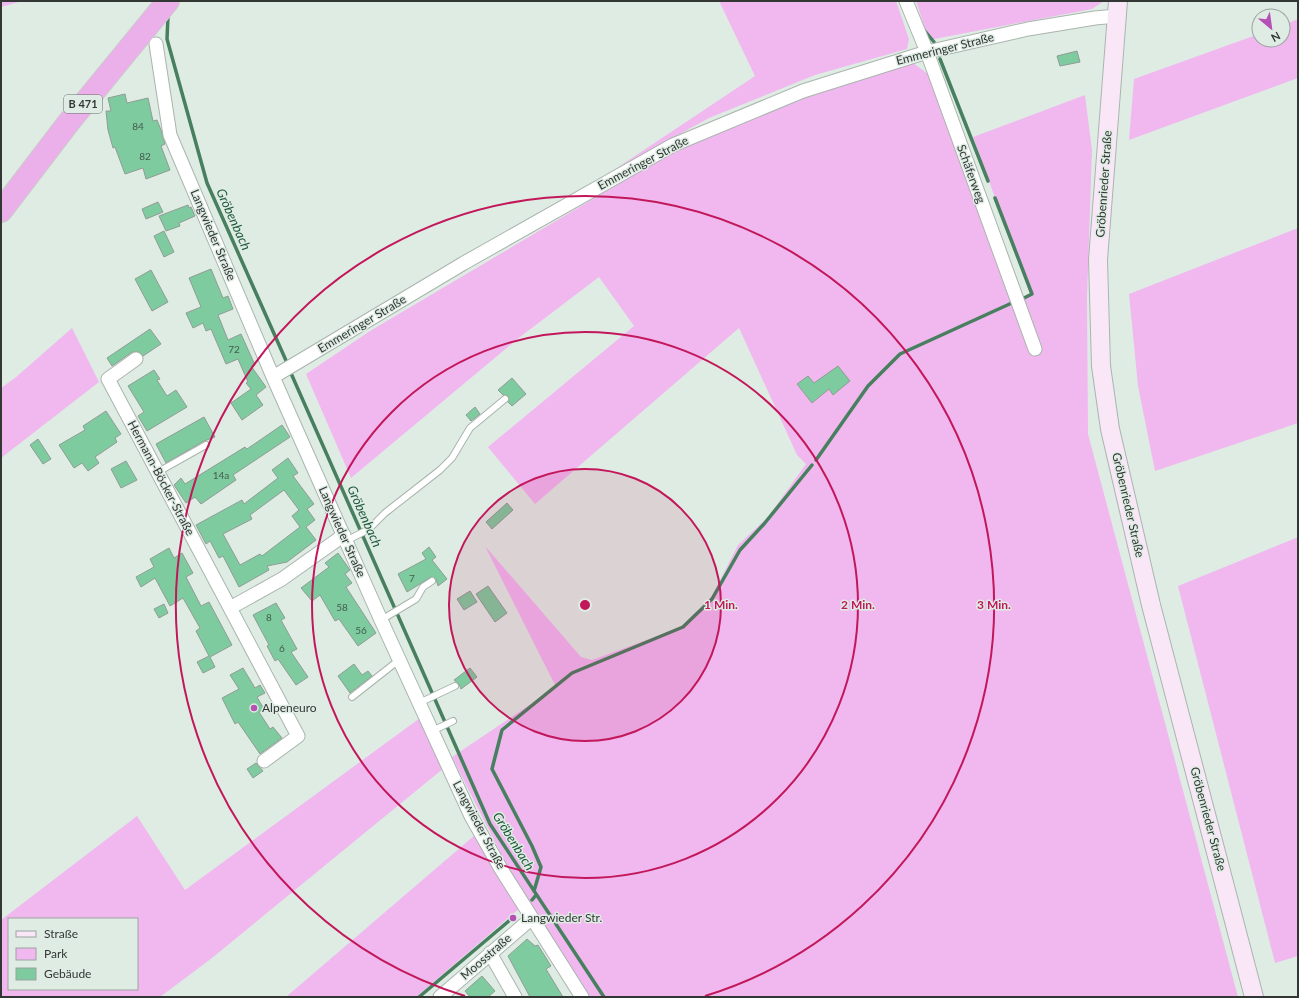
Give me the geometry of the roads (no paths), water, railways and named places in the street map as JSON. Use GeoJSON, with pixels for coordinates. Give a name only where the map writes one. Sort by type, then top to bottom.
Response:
{"type":"FeatureCollection","features":[{"type":"Feature","properties":{"kind":"highway","name":"B 471"},"geometry":{"type":"LineString","coordinates":[[1,210],[69,122],[168,1]]}},
{"type":"Feature","properties":{"kind":"street","name":"Schäferweg"},"geometry":{"type":"LineString","coordinates":[[906,1],[927,52],[1035,348]]}},
{"type":"Feature","properties":{"kind":"street","name":"Emmeringer Straße"},"geometry":{"type":"LineString","coordinates":[[278,375],[464,263],[674,145],[803,91],[927,52],[1028,29],[1095,18],[1118,9]]}},
{"type":"Feature","properties":{"kind":"street","name":"Gröbenrieder Straße"},"geometry":{"type":"LineString","coordinates":[[1118,9],[1098,260],[1101,366],[1110,430],[1151,605],[1254,997]]}},
{"type":"Feature","properties":{"kind":"street","name":"Langwieder Straße"},"geometry":{"type":"LineString","coordinates":[[156,44],[170,135],[278,375],[348,538],[386,617],[400,660],[424,701],[471,816],[532,918],[582,997]]}},
{"type":"Feature","properties":{"kind":"street","name":"Hermann-Böcker-Straße"},"geometry":{"type":"LineString","coordinates":[[136,359],[108,379],[298,736],[264,761]]}},
{"type":"Feature","properties":{"kind":"street"},"geometry":{"type":"LineString","coordinates":[[230,608],[282,579],[348,538]]}},
{"type":"Feature","properties":{"kind":"street","name":"Moosstraße"},"geometry":{"type":"LineString","coordinates":[[440,997],[532,918]]}},
{"type":"Feature","properties":{"kind":"street"},"geometry":{"type":"LineString","coordinates":[[490,953],[515,997]]}},
{"type":"Feature","properties":{"kind":"lane"},"geometry":{"type":"LineString","coordinates":[[348,538],[369,529],[385,513],[440,470],[452,458],[470,428],[505,399]]}},
{"type":"Feature","properties":{"kind":"lane"},"geometry":{"type":"LineString","coordinates":[[158,472],[206,445]]}},
{"type":"Feature","properties":{"kind":"lane"},"geometry":{"type":"LineString","coordinates":[[386,617],[416,599],[423,587],[432,581]]}},
{"type":"Feature","properties":{"kind":"lane"},"geometry":{"type":"LineString","coordinates":[[352,697],[400,660]]}},
{"type":"Feature","properties":{"kind":"lane"},"geometry":{"type":"LineString","coordinates":[[424,701],[455,686]]}},
{"type":"Feature","properties":{"kind":"lane"},"geometry":{"type":"LineString","coordinates":[[435,730],[453,721]]}},
{"type":"Feature","properties":{"kind":"waterway","name":"Gröbenbach"},"geometry":{"type":"LineString","coordinates":[[168,16],[167,39],[207,183],[288,365]]}},
{"type":"Feature","properties":{"kind":"waterway"},"geometry":{"type":"LineString","coordinates":[[924,30],[934,42]]}},
{"type":"Feature","properties":{"kind":"waterway"},"geometry":{"type":"LineString","coordinates":[[940,59],[988,181]]}},
{"type":"Feature","properties":{"kind":"waterway"},"geometry":{"type":"LineString","coordinates":[[995,198],[1032,294],[1020,300]]}},
{"type":"Feature","properties":{"kind":"waterway"},"geometry":{"type":"LineString","coordinates":[[816,460],[868,386],[900,354],[1014,302]]}},
{"type":"Feature","properties":{"kind":"waterway","name":"Gröbenbach"},"geometry":{"type":"LineString","coordinates":[[290,371],[490,824],[604,997]]}},
{"type":"Feature","properties":{"kind":"waterway"},"geometry":{"type":"LineString","coordinates":[[534,891],[541,867],[532,846],[492,769],[502,730],[572,673],[683,627],[712,599],[740,550],[764,524],[812,465]]}},
{"type":"Feature","properties":{"kind":"waterway","name":"Gröbenbach"},"geometry":{"type":"LineString","coordinates":[[532,900],[536,895]]}},
{"type":"Feature","properties":{"kind":"waterway"},"geometry":{"type":"LineString","coordinates":[[419,997],[510,920]]}},
{"type":"Feature","properties":{"kind":"place","name":"Alpeneuro"},"geometry":{"type":"Point","coordinates":[254,708]}},
{"type":"Feature","properties":{"kind":"place","name":"Langwieder Str."},"geometry":{"type":"Point","coordinates":[513,918]}}]}
